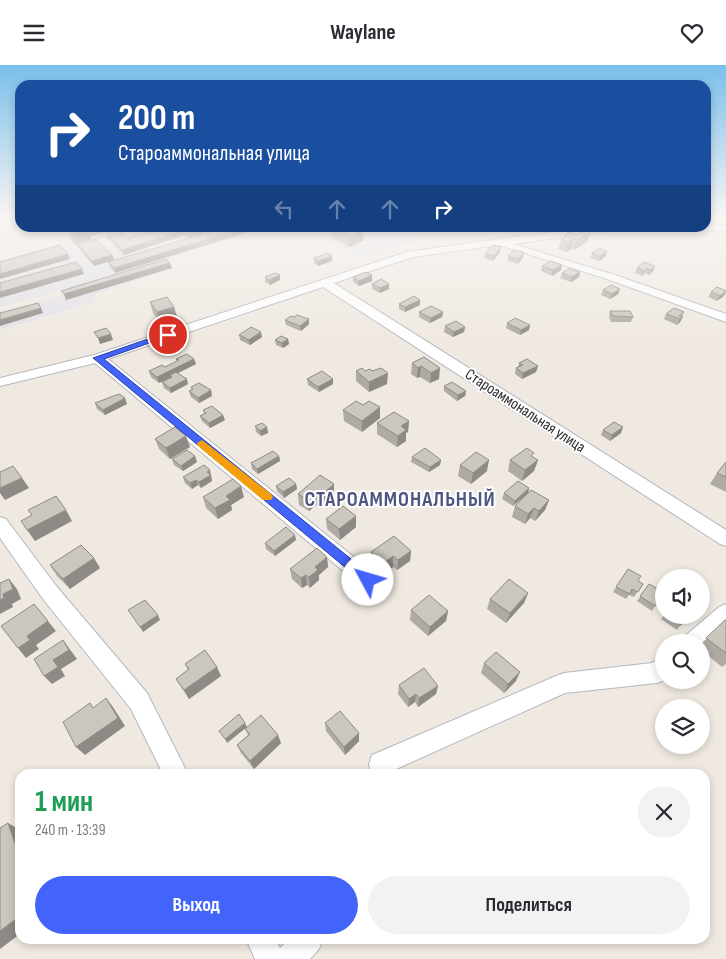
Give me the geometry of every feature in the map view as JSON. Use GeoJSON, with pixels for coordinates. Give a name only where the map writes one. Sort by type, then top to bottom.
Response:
{"type":"FeatureCollection","features":[{"type":"Feature","properties":{"kind":"street"},"geometry":{"type":"LineString","coordinates":[[0,382],[98,358],[400,258]]}},
{"type":"Feature","properties":{"kind":"street"},"geometry":{"type":"LineString","coordinates":[[548,258],[611,277],[726,317]]}},
{"type":"Feature","properties":{"kind":"street","name":"Староаммональная улица"},"geometry":{"type":"LineString","coordinates":[[325,283],[726,539]]}},
{"type":"Feature","properties":{"kind":"street"},"geometry":{"type":"LineString","coordinates":[[98,358],[368,580]]}},
{"type":"Feature","properties":{"kind":"street"},"geometry":{"type":"LineString","coordinates":[[0,524],[50,593],[139,701],[173,769]]}},
{"type":"Feature","properties":{"kind":"street"},"geometry":{"type":"LineString","coordinates":[[702,634],[726,613]]}},
{"type":"Feature","properties":{"kind":"street"},"geometry":{"type":"LineString","coordinates":[[382,769],[381,764],[564,683],[655,673]]}},
{"type":"Feature","properties":{"kind":"street"},"geometry":{"type":"LineString","coordinates":[[262,944],[270,959]]}},
{"type":"Feature","properties":{"kind":"street"},"geometry":{"type":"LineString","coordinates":[[290,959],[304,944]]}},
{"type":"Feature","properties":{"kind":"shaded area"},"geometry":{"type":"Polygon","coordinates":[[[24,258],[171,258],[0,307],[0,266],[24,258]]]}},
{"type":"Feature","properties":{"kind":"shaded area"},"geometry":{"type":"Polygon","coordinates":[[[170,263],[174,268],[96,294],[94,302],[0,330],[0,314],[170,263]]]}},
{"type":"Feature","properties":{"kind":"building"},"geometry":{"type":"Polygon","coordinates":[[[15,258],[55,258],[0,274],[0,262],[15,258]]]}},
{"type":"Feature","properties":{"kind":"building"},"geometry":{"type":"Polygon","coordinates":[[[89,258],[103,258],[92,261],[89,258]]]}},
{"type":"Feature","properties":{"kind":"building"},"geometry":{"type":"Polygon","coordinates":[[[123,258],[148,258],[114,268],[108,262],[123,258]]]}},
{"type":"Feature","properties":{"kind":"building"},"geometry":{"type":"Polygon","coordinates":[[[315,258],[327,258],[318,261],[315,258]]]}},
{"type":"Feature","properties":{"kind":"building"},"geometry":{"type":"Polygon","coordinates":[[[166,259],[170,263],[64,294],[61,291],[166,259]]]}},
{"type":"Feature","properties":{"kind":"building"},"geometry":{"type":"Polygon","coordinates":[[[551,261],[562,265],[553,270],[542,266],[551,261]]]}},
{"type":"Feature","properties":{"kind":"building"},"geometry":{"type":"Polygon","coordinates":[[[76,262],[82,269],[0,292],[0,283],[76,262]]]}},
{"type":"Feature","properties":{"kind":"building"},"geometry":{"type":"Polygon","coordinates":[[[643,262],[655,266],[651,270],[647,268],[645,271],[637,268],[643,262]]]}},
{"type":"Feature","properties":{"kind":"building"},"geometry":{"type":"Polygon","coordinates":[[[570,268],[580,272],[572,277],[562,273],[570,268]]]}},
{"type":"Feature","properties":{"kind":"building"},"geometry":{"type":"Polygon","coordinates":[[[366,272],[372,275],[359,281],[353,277],[366,272]]]}},
{"type":"Feature","properties":{"kind":"building"},"geometry":{"type":"Polygon","coordinates":[[[275,273],[280,275],[269,280],[265,277],[275,273]]]}},
{"type":"Feature","properties":{"kind":"building"},"geometry":{"type":"Polygon","coordinates":[[[381,279],[389,284],[380,288],[372,284],[381,279]]]}},
{"type":"Feature","properties":{"kind":"building"},"geometry":{"type":"Polygon","coordinates":[[[611,285],[620,289],[612,294],[603,290],[611,285]]]}},
{"type":"Feature","properties":{"kind":"building"},"geometry":{"type":"Polygon","coordinates":[[[717,287],[726,291],[720,296],[711,292],[717,287]]]}},
{"type":"Feature","properties":{"kind":"building"},"geometry":{"type":"Polygon","coordinates":[[[414,296],[420,300],[405,307],[399,304],[414,296]]]}},
{"type":"Feature","properties":{"kind":"building"},"geometry":{"type":"Polygon","coordinates":[[[167,297],[174,307],[157,312],[150,302],[167,297]]]}},
{"type":"Feature","properties":{"kind":"building"},"geometry":{"type":"Polygon","coordinates":[[[38,303],[41,308],[0,320],[0,313],[38,303]]]}},
{"type":"Feature","properties":{"kind":"building"},"geometry":{"type":"Polygon","coordinates":[[[431,306],[443,312],[431,318],[419,312],[431,306]]]}},
{"type":"Feature","properties":{"kind":"building"},"geometry":{"type":"Polygon","coordinates":[[[674,308],[684,312],[679,316],[683,317],[680,319],[666,314],[674,308]]]}},
{"type":"Feature","properties":{"kind":"building"},"geometry":{"type":"Polygon","coordinates":[[[610,311],[630,311],[633,317],[613,316],[610,311]]]}},
{"type":"Feature","properties":{"kind":"building"},"geometry":{"type":"Polygon","coordinates":[[[297,315],[309,319],[300,326],[285,320],[291,316],[297,315]]]}},
{"type":"Feature","properties":{"kind":"building"},"geometry":{"type":"Polygon","coordinates":[[[515,318],[530,325],[521,330],[507,323],[515,318]]]}},
{"type":"Feature","properties":{"kind":"building"},"geometry":{"type":"Polygon","coordinates":[[[456,321],[465,327],[454,332],[445,326],[456,321]]]}},
{"type":"Feature","properties":{"kind":"building"},"geometry":{"type":"Polygon","coordinates":[[[251,327],[261,332],[249,340],[239,335],[251,327]]]}},
{"type":"Feature","properties":{"kind":"building"},"geometry":{"type":"Polygon","coordinates":[[[106,328],[111,334],[98,338],[94,332],[106,328]]]}},
{"type":"Feature","properties":{"kind":"building"},"geometry":{"type":"Polygon","coordinates":[[[281,336],[288,339],[282,343],[275,340],[281,336]]]}},
{"type":"Feature","properties":{"kind":"building"},"geometry":{"type":"Polygon","coordinates":[[[187,354],[194,359],[157,377],[149,371],[162,365],[165,367],[187,354]]]}},
{"type":"Feature","properties":{"kind":"building"},"geometry":{"type":"Polygon","coordinates":[[[424,357],[440,368],[431,373],[421,366],[418,368],[412,363],[424,357]]]}},
{"type":"Feature","properties":{"kind":"building"},"geometry":{"type":"Polygon","coordinates":[[[527,359],[538,366],[523,373],[516,368],[523,365],[519,363],[527,359]]]}},
{"type":"Feature","properties":{"kind":"building"},"geometry":{"type":"Polygon","coordinates":[[[362,368],[365,371],[370,369],[372,371],[381,368],[388,373],[369,382],[356,371],[362,368]]]}},
{"type":"Feature","properties":{"kind":"building"},"geometry":{"type":"Polygon","coordinates":[[[322,371],[333,379],[318,387],[307,379],[322,371]]]}},
{"type":"Feature","properties":{"kind":"building"},"geometry":{"type":"Polygon","coordinates":[[[176,372],[187,379],[170,388],[162,382],[172,377],[170,375],[176,372]]]}},
{"type":"Feature","properties":{"kind":"building"},"geometry":{"type":"Polygon","coordinates":[[[452,382],[466,391],[458,395],[444,386],[452,382]]]}},
{"type":"Feature","properties":{"kind":"building"},"geometry":{"type":"Polygon","coordinates":[[[199,383],[211,390],[198,398],[189,391],[193,389],[191,387],[199,383]]]}},
{"type":"Feature","properties":{"kind":"building"},"geometry":{"type":"Polygon","coordinates":[[[119,394],[125,398],[103,410],[95,403],[119,394]]]}},
{"type":"Feature","properties":{"kind":"building"},"geometry":{"type":"Polygon","coordinates":[[[356,401],[363,405],[369,401],[380,407],[362,421],[343,410],[356,401]]]}},
{"type":"Feature","properties":{"kind":"building"},"geometry":{"type":"Polygon","coordinates":[[[212,406],[223,415],[209,423],[200,416],[206,413],[203,410],[212,406]]]}},
{"type":"Feature","properties":{"kind":"building"},"geometry":{"type":"Polygon","coordinates":[[[394,412],[409,421],[401,426],[406,430],[398,436],[377,423],[394,412]]]}},
{"type":"Feature","properties":{"kind":"building"},"geometry":{"type":"Polygon","coordinates":[[[614,422],[623,427],[612,435],[603,430],[614,422]]]}},
{"type":"Feature","properties":{"kind":"building"},"geometry":{"type":"Polygon","coordinates":[[[262,423],[267,427],[260,431],[255,426],[262,423]]]}},
{"type":"Feature","properties":{"kind":"building"},"geometry":{"type":"Polygon","coordinates":[[[175,427],[186,436],[166,448],[155,439],[175,427]]]}},
{"type":"Feature","properties":{"kind":"building"},"geometry":{"type":"Polygon","coordinates":[[[425,448],[441,460],[430,467],[412,457],[425,448]]]}},
{"type":"Feature","properties":{"kind":"building"},"geometry":{"type":"Polygon","coordinates":[[[527,448],[534,453],[531,456],[538,460],[525,470],[510,460],[527,448]]]}},
{"type":"Feature","properties":{"kind":"building"},"geometry":{"type":"Polygon","coordinates":[[[187,450],[195,456],[181,466],[172,459],[187,450]]]}},
{"type":"Feature","properties":{"kind":"building"},"geometry":{"type":"Polygon","coordinates":[[[273,451],[279,456],[257,469],[251,463],[273,451]]]}},
{"type":"Feature","properties":{"kind":"building"},"geometry":{"type":"Polygon","coordinates":[[[476,452],[489,460],[473,473],[460,465],[476,452]]]}},
{"type":"Feature","properties":{"kind":"building"},"geometry":{"type":"Polygon","coordinates":[[[726,462],[726,477],[717,473],[726,462]]]}},
{"type":"Feature","properties":{"kind":"building"},"geometry":{"type":"Polygon","coordinates":[[[204,465],[210,470],[207,472],[211,475],[199,482],[196,480],[190,483],[183,477],[204,465]]]}},
{"type":"Feature","properties":{"kind":"building"},"geometry":{"type":"Polygon","coordinates":[[[13,466],[22,478],[0,488],[0,472],[13,466]]]}},
{"type":"Feature","properties":{"kind":"building"},"geometry":{"type":"Polygon","coordinates":[[[320,475],[334,484],[319,497],[315,494],[308,500],[298,494],[320,475]]]}},
{"type":"Feature","properties":{"kind":"building"},"geometry":{"type":"Polygon","coordinates":[[[289,478],[296,484],[283,492],[276,486],[289,478]]]}},
{"type":"Feature","properties":{"kind":"building"},"geometry":{"type":"Polygon","coordinates":[[[233,479],[241,486],[226,496],[230,500],[215,508],[203,497],[233,479]]]}},
{"type":"Feature","properties":{"kind":"building"},"geometry":{"type":"Polygon","coordinates":[[[518,481],[529,488],[515,501],[504,493],[518,481]]]}},
{"type":"Feature","properties":{"kind":"building"},"geometry":{"type":"Polygon","coordinates":[[[531,490],[549,500],[539,511],[534,508],[528,514],[515,506],[531,490]]]}},
{"type":"Feature","properties":{"kind":"building"},"geometry":{"type":"Polygon","coordinates":[[[56,496],[66,510],[27,530],[21,521],[32,515],[28,510],[56,496]]]}},
{"type":"Feature","properties":{"kind":"building"},"geometry":{"type":"Polygon","coordinates":[[[343,506],[356,516],[339,529],[326,519],[343,506]]]}},
{"type":"Feature","properties":{"kind":"building"},"geometry":{"type":"Polygon","coordinates":[[[286,527],[295,535],[274,551],[265,543],[286,527]]]}},
{"type":"Feature","properties":{"kind":"building"},"geometry":{"type":"Polygon","coordinates":[[[394,536],[411,551],[398,560],[393,556],[384,563],[371,552],[394,536]]]}},
{"type":"Feature","properties":{"kind":"building"},"geometry":{"type":"Polygon","coordinates":[[[81,545],[94,558],[63,579],[50,565],[81,545]]]}},
{"type":"Feature","properties":{"kind":"building"},"geometry":{"type":"Polygon","coordinates":[[[317,548],[327,557],[315,567],[318,570],[309,577],[306,575],[301,578],[290,569],[317,548]]]}},
{"type":"Feature","properties":{"kind":"building"},"geometry":{"type":"Polygon","coordinates":[[[628,569],[641,576],[638,581],[643,584],[638,592],[632,589],[630,594],[616,587],[628,569]]]}},
{"type":"Feature","properties":{"kind":"building"},"geometry":{"type":"Polygon","coordinates":[[[9,579],[13,589],[3,594],[4,598],[0,600],[0,583],[9,579]]]}},
{"type":"Feature","properties":{"kind":"building"},"geometry":{"type":"Polygon","coordinates":[[[509,579],[528,593],[510,613],[490,599],[509,579]]]}},
{"type":"Feature","properties":{"kind":"building"},"geometry":{"type":"Polygon","coordinates":[[[649,584],[655,587],[655,606],[640,596],[649,584]]]}},
{"type":"Feature","properties":{"kind":"building"},"geometry":{"type":"Polygon","coordinates":[[[429,595],[448,611],[430,627],[411,610],[429,595]]]}},
{"type":"Feature","properties":{"kind":"building"},"geometry":{"type":"Polygon","coordinates":[[[145,600],[158,615],[140,627],[128,610],[145,600]]]}},
{"type":"Feature","properties":{"kind":"building"},"geometry":{"type":"Polygon","coordinates":[[[34,604],[48,621],[27,636],[30,640],[18,648],[1,626],[34,604]]]}},
{"type":"Feature","properties":{"kind":"building"},"geometry":{"type":"Polygon","coordinates":[[[726,620],[726,653],[710,641],[710,634],[726,620]]]}},
{"type":"Feature","properties":{"kind":"building"},"geometry":{"type":"Polygon","coordinates":[[[63,640],[69,650],[53,660],[58,667],[44,676],[34,659],[63,640]]]}},
{"type":"Feature","properties":{"kind":"building"},"geometry":{"type":"Polygon","coordinates":[[[205,650],[217,667],[184,690],[176,679],[189,669],[185,664],[205,650]]]}},
{"type":"Feature","properties":{"kind":"building"},"geometry":{"type":"Polygon","coordinates":[[[496,652],[520,672],[508,684],[484,663],[496,652]]]}},
{"type":"Feature","properties":{"kind":"building"},"geometry":{"type":"Polygon","coordinates":[[[424,668],[438,686],[419,698],[416,694],[409,699],[399,685],[424,668]]]}},
{"type":"Feature","properties":{"kind":"building"},"geometry":{"type":"Polygon","coordinates":[[[106,698],[118,718],[76,747],[63,722],[90,703],[93,708],[106,698]]]}},
{"type":"Feature","properties":{"kind":"building"},"geometry":{"type":"Polygon","coordinates":[[[340,711],[359,733],[344,747],[325,723],[340,711]]]}},
{"type":"Feature","properties":{"kind":"building"},"geometry":{"type":"Polygon","coordinates":[[[239,714],[245,723],[225,739],[219,731],[239,714]]]}},
{"type":"Feature","properties":{"kind":"building"},"geometry":{"type":"Polygon","coordinates":[[[261,715],[278,735],[250,761],[237,745],[250,734],[245,729],[261,715]]]}},
{"type":"Feature","properties":{"kind":"building"},"geometry":{"type":"Polygon","coordinates":[[[8,823],[15,843],[15,920],[0,931],[0,828],[8,823]]]}},
{"type":"Feature","properties":{"kind":"slow traffic"},"geometry":{"type":"LineString","coordinates":[[202,443],[267,497]]}},
{"type":"Feature","properties":{"kind":"district","name":"СТАРОАММОНАЛЬНЫЙ"},"geometry":{"type":"Point","coordinates":[400,499]}},
{"type":"Feature","properties":{"kind":"route"},"geometry":{"type":"LineString","coordinates":[[168,335],[98,358],[368,580]]}}]}
